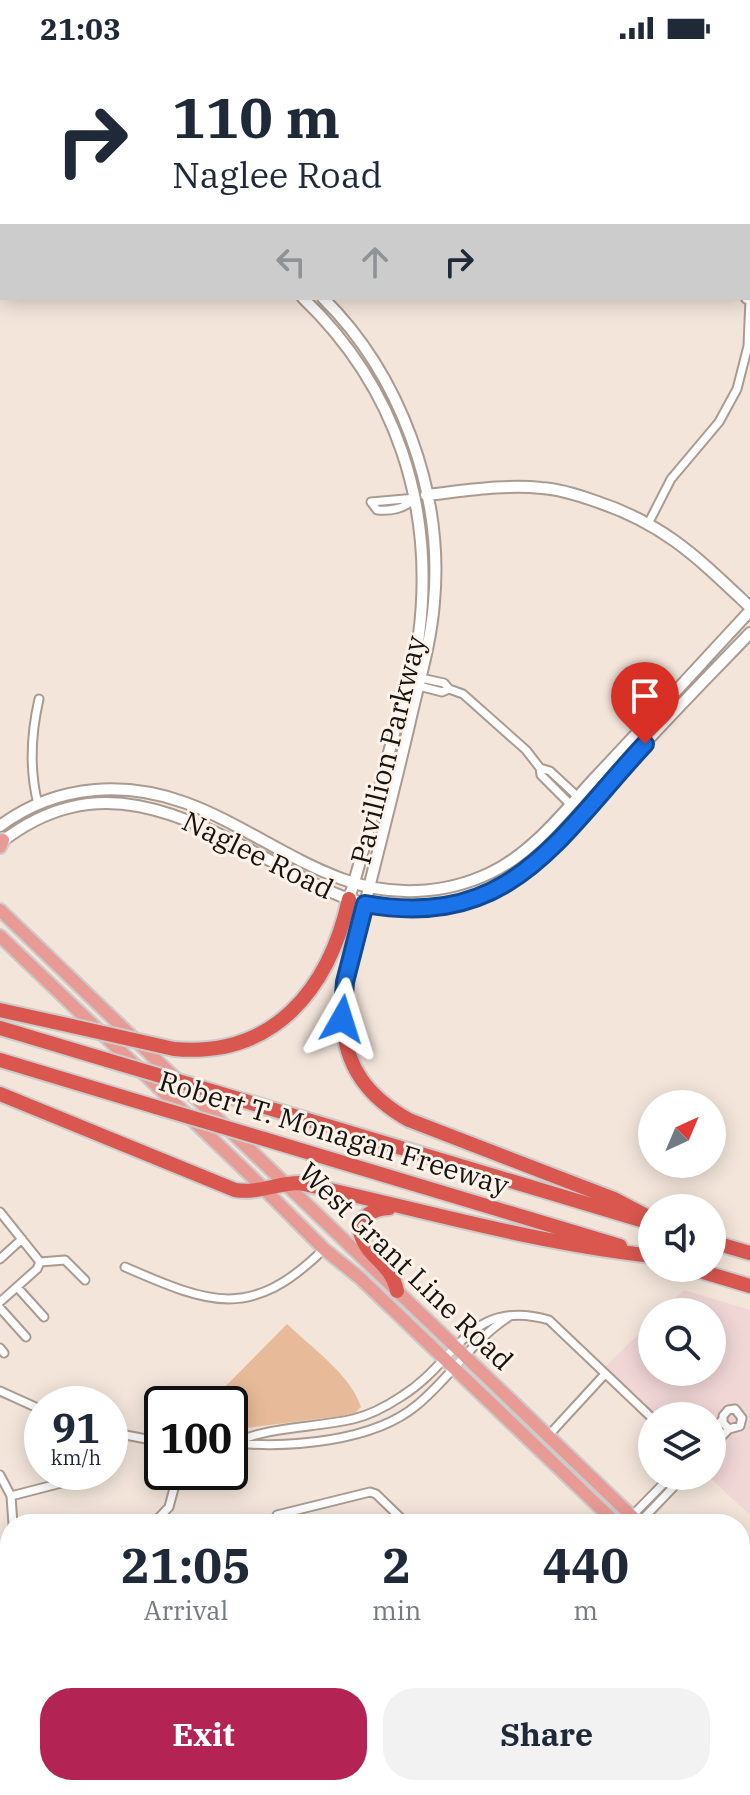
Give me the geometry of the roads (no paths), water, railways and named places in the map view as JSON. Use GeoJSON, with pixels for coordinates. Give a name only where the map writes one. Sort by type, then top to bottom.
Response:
{"type":"FeatureCollection","features":[{"type":"Feature","properties":{"kind":"highway"},"geometry":{"type":"LineString","coordinates":[[0,1010],[174,1049],[208,1049],[235,1044],[272,1028],[307,995],[324,969],[349,899]]}},
{"type":"Feature","properties":{"kind":"highway"},"geometry":{"type":"LineString","coordinates":[[365,904],[345,982],[342,1019],[351,1064],[371,1094],[409,1120],[614,1199],[638,1213]]}},
{"type":"Feature","properties":{"kind":"highway","name":"Robert T. Monagan Freeway"},"geometry":{"type":"LineString","coordinates":[[0,1028],[638,1217]]}},
{"type":"Feature","properties":{"kind":"highway","name":"Robert T. Monagan Freeway"},"geometry":{"type":"LineString","coordinates":[[0,1060],[638,1252]]}},
{"type":"Feature","properties":{"kind":"highway"},"geometry":{"type":"LineString","coordinates":[[0,1094],[227,1188],[242,1191],[299,1183],[606,1251],[638,1254]]}},
{"type":"Feature","properties":{"kind":"highway"},"geometry":{"type":"LineString","coordinates":[[397,1291],[394,1275],[371,1253],[360,1232],[364,1218],[371,1212],[398,1207]]}},
{"type":"Feature","properties":{"kind":"highway"},"geometry":{"type":"LineString","coordinates":[[726,1246],[750,1253]]}},
{"type":"Feature","properties":{"kind":"highway"},"geometry":{"type":"LineString","coordinates":[[726,1279],[750,1286]]}},
{"type":"Feature","properties":{"kind":"main road","name":"Pavillion Parkway"},"geometry":{"type":"LineString","coordinates":[[305,300],[319,313],[367,375],[398,439],[421,497],[418,643],[349,899]]}},
{"type":"Feature","properties":{"kind":"main road","name":"Pavillion Parkway"},"geometry":{"type":"LineString","coordinates":[[325,300],[355,333],[389,387],[410,435],[435,564],[435,600],[428,650],[365,904]]}},
{"type":"Feature","properties":{"kind":"main road"},"geometry":{"type":"LineString","coordinates":[[421,497],[495,488],[543,488],[615,507],[649,522],[689,551],[750,609]]}},
{"type":"Feature","properties":{"kind":"main road","name":"Naglee Road"},"geometry":{"type":"LineString","coordinates":[[0,826],[38,804],[82,791],[152,791],[185,801],[354,883],[408,892],[470,882],[493,872],[518,855],[574,801],[750,609]]}},
{"type":"Feature","properties":{"kind":"main road","name":"Naglee Road"},"geometry":{"type":"LineString","coordinates":[[1,844],[42,817],[80,806],[117,803],[148,806],[190,821],[365,904],[402,909],[435,907],[486,893],[528,870],[582,817],[624,766],[750,633]]}},
{"type":"Feature","properties":{"kind":"main road","name":"West Grant Line Road"},"geometry":{"type":"LineString","coordinates":[[0,910],[627,1514]]}},
{"type":"Feature","properties":{"kind":"main road","name":"West Grant Line Road"},"geometry":{"type":"LineString","coordinates":[[0,936],[324,1249],[360,1278],[607,1514]]}},
{"type":"Feature","properties":{"kind":"main road"},"geometry":{"type":"LineString","coordinates":[[324,1249],[339,1248],[358,1253]]}},
{"type":"Feature","properties":{"kind":"street"},"geometry":{"type":"LineString","coordinates":[[649,522],[671,479],[719,422],[737,389],[748,346],[749,300]]}},
{"type":"Feature","properties":{"kind":"street"},"geometry":{"type":"LineString","coordinates":[[421,497],[390,511],[377,510],[371,502],[389,502],[421,497]]}},
{"type":"Feature","properties":{"kind":"street"},"geometry":{"type":"LineString","coordinates":[[420,682],[442,692],[449,689],[468,698],[526,750],[540,768],[550,771],[574,801]]}},
{"type":"Feature","properties":{"kind":"street"},"geometry":{"type":"LineString","coordinates":[[38,804],[31,756],[39,699]]}},
{"type":"Feature","properties":{"kind":"street"},"geometry":{"type":"LineString","coordinates":[[0,1212],[40,1262]]}},
{"type":"Feature","properties":{"kind":"street"},"geometry":{"type":"LineString","coordinates":[[0,1259],[22,1239]]}},
{"type":"Feature","properties":{"kind":"street"},"geometry":{"type":"LineString","coordinates":[[125,1267],[189,1294],[236,1299],[281,1286],[324,1249]]}},
{"type":"Feature","properties":{"kind":"street"},"geometry":{"type":"LineString","coordinates":[[40,1262],[65,1260],[85,1280]]}},
{"type":"Feature","properties":{"kind":"street"},"geometry":{"type":"LineString","coordinates":[[0,1302],[37,1269],[40,1262]]}},
{"type":"Feature","properties":{"kind":"street"},"geometry":{"type":"LineString","coordinates":[[17,1287],[44,1317]]}},
{"type":"Feature","properties":{"kind":"street"},"geometry":{"type":"LineString","coordinates":[[0,1308],[26,1337]]}},
{"type":"Feature","properties":{"kind":"street"},"geometry":{"type":"LineString","coordinates":[[248,1444],[325,1440],[382,1426],[417,1405],[460,1351],[512,1315],[549,1320],[638,1405]]}},
{"type":"Feature","properties":{"kind":"street"},"geometry":{"type":"LineString","coordinates":[[248,1436],[356,1419],[403,1396],[460,1351]]}},
{"type":"Feature","properties":{"kind":"street"},"geometry":{"type":"LineString","coordinates":[[548,1436],[605,1374]]}},
{"type":"Feature","properties":{"kind":"street"},"geometry":{"type":"LineString","coordinates":[[0,1391],[24,1402]]}},
{"type":"Feature","properties":{"kind":"street"},"geometry":{"type":"LineString","coordinates":[[726,1411],[731,1409],[741,1414],[740,1426],[726,1432]]}},
{"type":"Feature","properties":{"kind":"street"},"geometry":{"type":"LineString","coordinates":[[726,1425],[729,1429]]}},
{"type":"Feature","properties":{"kind":"street"},"geometry":{"type":"LineString","coordinates":[[0,1475],[11,1496],[12,1514]]}},
{"type":"Feature","properties":{"kind":"street"},"geometry":{"type":"LineString","coordinates":[[11,1496],[34,1490]]}},
{"type":"Feature","properties":{"kind":"street"},"geometry":{"type":"LineString","coordinates":[[162,1514],[169,1507],[174,1490]]}},
{"type":"Feature","properties":{"kind":"street"},"geometry":{"type":"LineString","coordinates":[[641,1514],[660,1490]]}},
{"type":"Feature","properties":{"kind":"street"},"geometry":{"type":"LineString","coordinates":[[644,1514],[669,1490]]}},
{"type":"Feature","properties":{"kind":"street"},"geometry":{"type":"LineString","coordinates":[[281,1514],[362,1492],[376,1494],[396,1514]]}}]}
